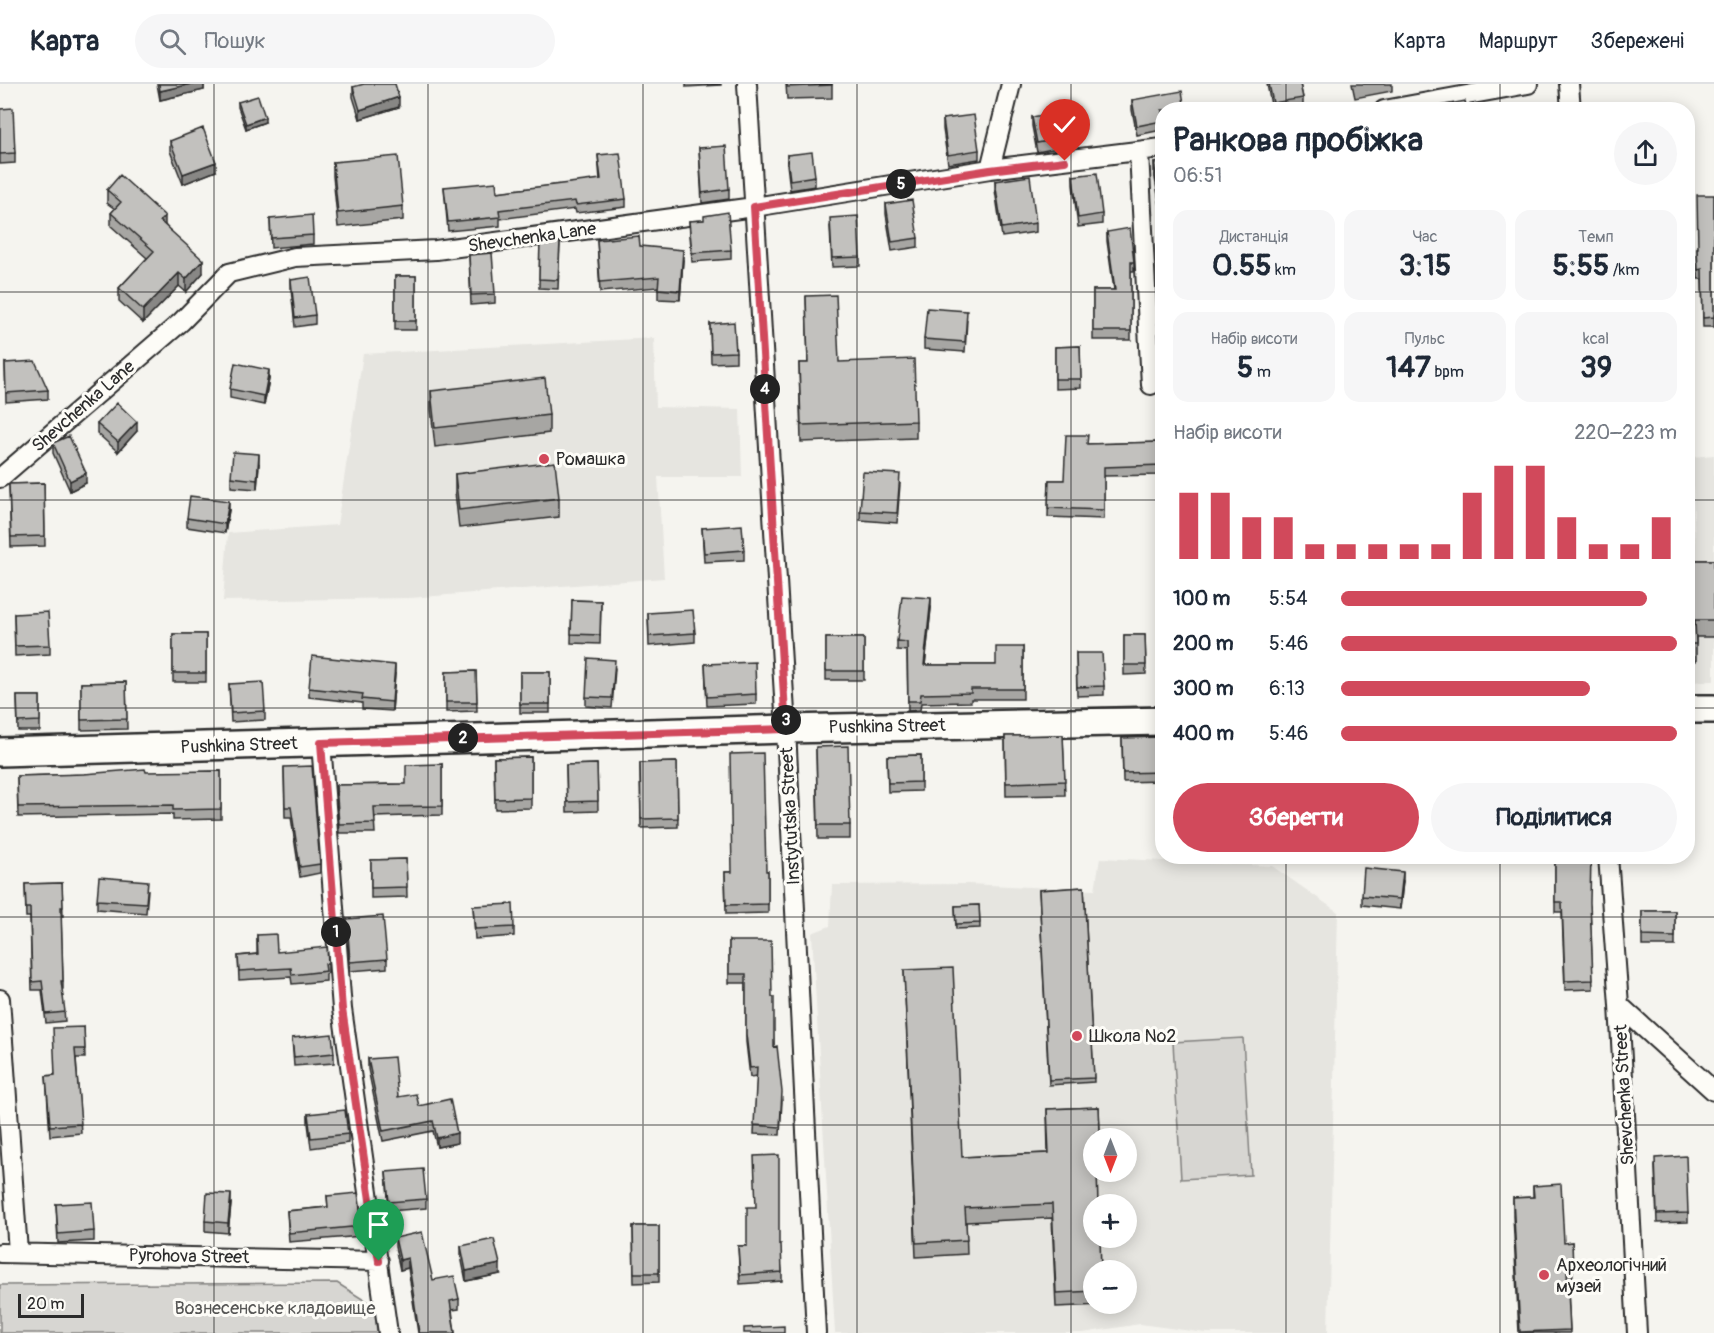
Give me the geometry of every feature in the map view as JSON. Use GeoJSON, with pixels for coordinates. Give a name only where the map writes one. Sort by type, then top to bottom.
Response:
{"type":"FeatureCollection","features":[{"type":"Feature","properties":{"kind":"street","name":"Instytutska Street"},"geometry":{"type":"LineString","coordinates":[[747,84],[786,729],[816,1333]]}},
{"type":"Feature","properties":{"kind":"street"},"geometry":{"type":"LineString","coordinates":[[990,170],[1011,84]]}},
{"type":"Feature","properties":{"kind":"street"},"geometry":{"type":"LineString","coordinates":[[1428,102],[1528,84]]}},
{"type":"Feature","properties":{"kind":"street"},"geometry":{"type":"LineString","coordinates":[[1569,84],[1570,102]]}},
{"type":"Feature","properties":{"kind":"street","name":"Shevchenka Lane"},"geometry":{"type":"LineString","coordinates":[[0,478],[181,322],[229,273],[295,257],[436,250],[754,207],[990,170],[1155,150]]}},
{"type":"Feature","properties":{"kind":"street"},"geometry":{"type":"LineString","coordinates":[[1139,153],[1151,385]]}},
{"type":"Feature","properties":{"kind":"street"},"geometry":{"type":"LineString","coordinates":[[1695,709],[1714,709]]}},
{"type":"Feature","properties":{"kind":"street","name":"Pushkina Street"},"geometry":{"type":"LineString","coordinates":[[0,752],[1155,720]]}},
{"type":"Feature","properties":{"kind":"street"},"geometry":{"type":"LineString","coordinates":[[321,743],[342,1009],[388,1333]]}},
{"type":"Feature","properties":{"kind":"street","name":"Shevchenka Street"},"geometry":{"type":"LineString","coordinates":[[1609,864],[1619,1005],[1637,1333]]}},
{"type":"Feature","properties":{"kind":"street"},"geometry":{"type":"LineString","coordinates":[[0,999],[9,1252]]}},
{"type":"Feature","properties":{"kind":"street"},"geometry":{"type":"LineString","coordinates":[[1619,1005],[1714,1091]]}},
{"type":"Feature","properties":{"kind":"street","name":"Pyrohova Street"},"geometry":{"type":"LineString","coordinates":[[9,1252],[379,1261]]}},
{"type":"Feature","properties":{"kind":"shaded area","name":"Ромашка"},"geometry":{"type":"Polygon","coordinates":[[[654,338],[656,407],[740,409],[742,477],[658,477],[664,578],[410,598],[223,601],[228,533],[337,525],[363,354],[654,338]]]}},
{"type":"Feature","properties":{"kind":"shaded area"},"geometry":{"type":"Polygon","coordinates":[[[1714,455],[1714,681],[1695,682],[1695,457],[1714,455]]]}},
{"type":"Feature","properties":{"kind":"shaded area","name":"Школа №2"},"geometry":{"type":"Polygon","coordinates":[[[1100,858],[1155,861],[1155,864],[1272,866],[1338,912],[1328,1333],[1206,1333],[1140,1324],[1083,1333],[835,1333],[812,933],[830,926],[832,885],[968,884],[1095,890],[1100,858]]]}},
{"type":"Feature","properties":{"kind":"green space"},"geometry":{"type":"Polygon","coordinates":[[[1243,1038],[1251,1175],[1181,1179],[1173,1042],[1243,1038]]]}},
{"type":"Feature","properties":{"kind":"green space","name":"Вознесенське кладовище"},"geometry":{"type":"Polygon","coordinates":[[[337,1283],[375,1307],[377,1333],[0,1333],[0,1285],[337,1283]]]}},
{"type":"Feature","properties":{"kind":"building"},"geometry":{"type":"Polygon","coordinates":[[[159,84],[191,84],[160,91],[159,84]]]}},
{"type":"Feature","properties":{"kind":"building"},"geometry":{"type":"Polygon","coordinates":[[[364,84],[395,84],[399,97],[360,110],[353,87],[364,84]]]}},
{"type":"Feature","properties":{"kind":"building"},"geometry":{"type":"Polygon","coordinates":[[[787,84],[832,84],[832,85],[787,87],[787,84]]]}},
{"type":"Feature","properties":{"kind":"building"},"geometry":{"type":"Polygon","coordinates":[[[1269,84],[1300,84],[1303,98],[1273,102],[1269,84]]]}},
{"type":"Feature","properties":{"kind":"building"},"geometry":{"type":"Polygon","coordinates":[[[1182,91],[1184,102],[1155,102],[1155,122],[1137,126],[1132,100],[1182,91]]]}},
{"type":"Feature","properties":{"kind":"building"},"geometry":{"type":"Polygon","coordinates":[[[258,96],[265,117],[246,124],[238,102],[258,96]]]}},
{"type":"Feature","properties":{"kind":"building"},"geometry":{"type":"Polygon","coordinates":[[[13,108],[15,153],[0,154],[0,109],[13,108]]]}},
{"type":"Feature","properties":{"kind":"building"},"geometry":{"type":"Polygon","coordinates":[[[1059,112],[1063,138],[1037,143],[1032,117],[1059,112]]]}},
{"type":"Feature","properties":{"kind":"building"},"geometry":{"type":"Polygon","coordinates":[[[974,115],[979,150],[948,155],[943,119],[974,115]]]}},
{"type":"Feature","properties":{"kind":"building"},"geometry":{"type":"Polygon","coordinates":[[[203,128],[216,162],[183,174],[170,141],[203,128]]]}},
{"type":"Feature","properties":{"kind":"building"},"geometry":{"type":"Polygon","coordinates":[[[726,146],[729,189],[702,193],[699,148],[726,146]]]}},
{"type":"Feature","properties":{"kind":"building"},"geometry":{"type":"Polygon","coordinates":[[[812,152],[815,176],[790,180],[787,155],[812,152]]]}},
{"type":"Feature","properties":{"kind":"building"},"geometry":{"type":"Polygon","coordinates":[[[620,153],[626,199],[576,205],[575,201],[499,210],[500,217],[448,222],[444,187],[496,182],[497,192],[601,179],[598,155],[620,153]]]}},
{"type":"Feature","properties":{"kind":"building"},"geometry":{"type":"Polygon","coordinates":[[[398,156],[403,206],[338,213],[333,162],[398,156]]]}},
{"type":"Feature","properties":{"kind":"building"},"geometry":{"type":"Polygon","coordinates":[[[1097,173],[1102,214],[1078,218],[1073,176],[1097,173]]]}},
{"type":"Feature","properties":{"kind":"building"},"geometry":{"type":"Polygon","coordinates":[[[120,175],[165,216],[160,221],[203,260],[186,279],[179,273],[143,310],[119,288],[154,251],[111,213],[121,202],[107,190],[120,175]]]}},
{"type":"Feature","properties":{"kind":"building"},"geometry":{"type":"Polygon","coordinates":[[[1030,176],[1036,223],[1002,228],[995,181],[1030,176]]]}},
{"type":"Feature","properties":{"kind":"building"},"geometry":{"type":"Polygon","coordinates":[[[1697,195],[1714,195],[1714,317],[1703,318],[1702,269],[1698,270],[1697,195]]]}},
{"type":"Feature","properties":{"kind":"building"},"geometry":{"type":"Polygon","coordinates":[[[912,200],[918,238],[892,242],[886,204],[912,200]]]}},
{"type":"Feature","properties":{"kind":"building"},"geometry":{"type":"Polygon","coordinates":[[[728,212],[731,250],[692,253],[689,221],[704,220],[704,216],[728,212]]]}},
{"type":"Feature","properties":{"kind":"building"},"geometry":{"type":"Polygon","coordinates":[[[312,215],[313,235],[271,238],[270,219],[312,215]]]}},
{"type":"Feature","properties":{"kind":"building"},"geometry":{"type":"Polygon","coordinates":[[[858,216],[860,257],[832,258],[830,218],[858,216]]]}},
{"type":"Feature","properties":{"kind":"building"},"geometry":{"type":"Polygon","coordinates":[[[1130,228],[1134,262],[1131,262],[1131,331],[1093,331],[1093,290],[1115,290],[1107,232],[1130,228]]]}},
{"type":"Feature","properties":{"kind":"building"},"geometry":{"type":"Polygon","coordinates":[[[639,236],[640,246],[683,250],[680,291],[658,289],[659,277],[600,282],[597,240],[639,236]]]}},
{"type":"Feature","properties":{"kind":"building"},"geometry":{"type":"Polygon","coordinates":[[[540,241],[560,242],[558,280],[539,279],[540,241]]]}},
{"type":"Feature","properties":{"kind":"building"},"geometry":{"type":"Polygon","coordinates":[[[492,253],[495,294],[471,295],[469,255],[492,253]]]}},
{"type":"Feature","properties":{"kind":"building"},"geometry":{"type":"Polygon","coordinates":[[[395,276],[416,276],[416,321],[395,321],[395,276]]]}},
{"type":"Feature","properties":{"kind":"building"},"geometry":{"type":"Polygon","coordinates":[[[310,277],[315,315],[295,318],[291,280],[310,277]]]}},
{"type":"Feature","properties":{"kind":"building"},"geometry":{"type":"Polygon","coordinates":[[[836,295],[839,362],[914,359],[916,421],[801,425],[799,363],[808,363],[806,296],[836,295]]]}},
{"type":"Feature","properties":{"kind":"building"},"geometry":{"type":"Polygon","coordinates":[[[927,308],[967,311],[965,342],[924,339],[927,308]]]}},
{"type":"Feature","properties":{"kind":"building"},"geometry":{"type":"Polygon","coordinates":[[[734,322],[736,352],[711,353],[710,324],[734,322]]]}},
{"type":"Feature","properties":{"kind":"building"},"geometry":{"type":"Polygon","coordinates":[[[1080,346],[1081,379],[1055,379],[1055,347],[1080,346]]]}},
{"type":"Feature","properties":{"kind":"building"},"geometry":{"type":"Polygon","coordinates":[[[35,361],[48,390],[6,393],[5,363],[35,361]]]}},
{"type":"Feature","properties":{"kind":"building"},"geometry":{"type":"Polygon","coordinates":[[[235,363],[269,370],[264,396],[230,389],[235,363]]]}},
{"type":"Feature","properties":{"kind":"building"},"geometry":{"type":"Polygon","coordinates":[[[545,378],[549,415],[435,428],[431,391],[545,378]]]}},
{"type":"Feature","properties":{"kind":"building"},"geometry":{"type":"Polygon","coordinates":[[[117,403],[137,422],[118,442],[97,424],[117,403]]]}},
{"type":"Feature","properties":{"kind":"building"},"geometry":{"type":"Polygon","coordinates":[[[1066,435],[1088,435],[1087,444],[1155,442],[1155,465],[1104,467],[1104,510],[1048,508],[1049,480],[1064,480],[1066,435]]]}},
{"type":"Feature","properties":{"kind":"building"},"geometry":{"type":"Polygon","coordinates":[[[69,436],[86,473],[70,481],[53,443],[69,436]]]}},
{"type":"Feature","properties":{"kind":"building"},"geometry":{"type":"Polygon","coordinates":[[[233,452],[259,454],[257,480],[231,477],[233,452]]]}},
{"type":"Feature","properties":{"kind":"building"},"geometry":{"type":"Polygon","coordinates":[[[555,462],[559,498],[459,510],[455,474],[555,462]]]}},
{"type":"Feature","properties":{"kind":"building"},"geometry":{"type":"Polygon","coordinates":[[[863,472],[900,474],[897,513],[860,511],[863,472]]]}},
{"type":"Feature","properties":{"kind":"building"},"geometry":{"type":"Polygon","coordinates":[[[44,483],[45,536],[11,537],[9,484],[44,483]]]}},
{"type":"Feature","properties":{"kind":"building"},"geometry":{"type":"Polygon","coordinates":[[[190,496],[229,501],[225,524],[187,518],[190,496]]]}},
{"type":"Feature","properties":{"kind":"building"},"geometry":{"type":"Polygon","coordinates":[[[742,525],[744,550],[704,553],[702,528],[742,525]]]}},
{"type":"Feature","properties":{"kind":"building"},"geometry":{"type":"Polygon","coordinates":[[[1695,560],[1714,560],[1714,620],[1695,620],[1695,560]]]}},
{"type":"Feature","properties":{"kind":"building"},"geometry":{"type":"Polygon","coordinates":[[[902,596],[931,598],[924,665],[996,665],[996,647],[1023,647],[1023,689],[971,689],[971,693],[921,694],[920,701],[908,701],[907,642],[897,641],[902,596]]]}},
{"type":"Feature","properties":{"kind":"building"},"geometry":{"type":"Polygon","coordinates":[[[572,600],[601,601],[600,635],[571,634],[572,600]]]}},
{"type":"Feature","properties":{"kind":"building"},"geometry":{"type":"Polygon","coordinates":[[[693,610],[695,633],[649,636],[648,613],[693,610]]]}},
{"type":"Feature","properties":{"kind":"building"},"geometry":{"type":"Polygon","coordinates":[[[48,612],[50,645],[15,646],[14,614],[48,612]]]}},
{"type":"Feature","properties":{"kind":"building"},"geometry":{"type":"Polygon","coordinates":[[[173,634],[206,634],[206,673],[173,673],[173,634]]]}},
{"type":"Feature","properties":{"kind":"building"},"geometry":{"type":"Polygon","coordinates":[[[1124,635],[1145,635],[1146,665],[1124,665],[1124,635]]]}},
{"type":"Feature","properties":{"kind":"building"},"geometry":{"type":"Polygon","coordinates":[[[826,638],[864,638],[864,671],[826,671],[826,638]]]}},
{"type":"Feature","properties":{"kind":"building"},"geometry":{"type":"Polygon","coordinates":[[[1076,653],[1102,653],[1104,686],[1077,687],[1076,653]]]}},
{"type":"Feature","properties":{"kind":"building"},"geometry":{"type":"Polygon","coordinates":[[[312,656],[395,665],[392,702],[362,699],[363,694],[309,688],[312,656]]]}},
{"type":"Feature","properties":{"kind":"building"},"geometry":{"type":"Polygon","coordinates":[[[588,658],[615,660],[612,698],[586,697],[588,658]]]}},
{"type":"Feature","properties":{"kind":"building"},"geometry":{"type":"Polygon","coordinates":[[[755,662],[756,694],[707,697],[705,664],[755,662]]]}},
{"type":"Feature","properties":{"kind":"building"},"geometry":{"type":"Polygon","coordinates":[[[476,671],[477,702],[446,702],[446,672],[476,671]]]}},
{"type":"Feature","properties":{"kind":"building"},"geometry":{"type":"Polygon","coordinates":[[[520,672],[550,672],[550,704],[520,704],[520,672]]]}},
{"type":"Feature","properties":{"kind":"building"},"geometry":{"type":"Polygon","coordinates":[[[126,682],[127,719],[81,720],[81,683],[126,682]]]}},
{"type":"Feature","properties":{"kind":"building"},"geometry":{"type":"Polygon","coordinates":[[[263,682],[265,711],[231,713],[229,684],[263,682]]]}},
{"type":"Feature","properties":{"kind":"building"},"geometry":{"type":"Polygon","coordinates":[[[17,696],[40,696],[40,721],[18,722],[17,696]]]}},
{"type":"Feature","properties":{"kind":"building"},"geometry":{"type":"Polygon","coordinates":[[[1063,735],[1065,781],[1006,783],[1005,736],[1063,735]]]}},
{"type":"Feature","properties":{"kind":"building"},"geometry":{"type":"Polygon","coordinates":[[[1155,737],[1155,772],[1123,773],[1122,738],[1155,737]]]}},
{"type":"Feature","properties":{"kind":"building"},"geometry":{"type":"Polygon","coordinates":[[[848,746],[850,825],[818,825],[816,747],[848,746]]]}},
{"type":"Feature","properties":{"kind":"building"},"geometry":{"type":"Polygon","coordinates":[[[763,753],[768,904],[726,905],[725,872],[732,872],[730,754],[763,753]]]}},
{"type":"Feature","properties":{"kind":"building"},"geometry":{"type":"Polygon","coordinates":[[[921,755],[921,782],[888,783],[887,756],[921,755]]]}},
{"type":"Feature","properties":{"kind":"building"},"geometry":{"type":"Polygon","coordinates":[[[531,757],[531,798],[495,799],[494,758],[531,757]]]}},
{"type":"Feature","properties":{"kind":"building"},"geometry":{"type":"Polygon","coordinates":[[[677,762],[678,818],[641,819],[640,763],[677,762]]]}},
{"type":"Feature","properties":{"kind":"building"},"geometry":{"type":"Polygon","coordinates":[[[442,764],[442,806],[374,807],[375,823],[339,824],[336,785],[406,784],[406,765],[442,764]]]}},
{"type":"Feature","properties":{"kind":"building"},"geometry":{"type":"Polygon","coordinates":[[[597,764],[598,801],[567,802],[566,765],[597,764]]]}},
{"type":"Feature","properties":{"kind":"building"},"geometry":{"type":"Polygon","coordinates":[[[312,766],[320,864],[300,867],[291,807],[285,807],[284,767],[312,766]]]}},
{"type":"Feature","properties":{"kind":"building"},"geometry":{"type":"Polygon","coordinates":[[[145,769],[146,772],[221,771],[221,809],[173,810],[173,805],[18,807],[17,776],[145,769]]]}},
{"type":"Feature","properties":{"kind":"building"},"geometry":{"type":"Polygon","coordinates":[[[406,859],[407,887],[371,888],[371,860],[406,859]]]}},
{"type":"Feature","properties":{"kind":"building"},"geometry":{"type":"Polygon","coordinates":[[[1555,864],[1591,864],[1593,980],[1565,981],[1562,902],[1555,902],[1555,864]]]}},
{"type":"Feature","properties":{"kind":"building"},"geometry":{"type":"Polygon","coordinates":[[[1364,868],[1403,872],[1400,899],[1362,896],[1364,868]]]}},
{"type":"Feature","properties":{"kind":"building"},"geometry":{"type":"Polygon","coordinates":[[[99,877],[148,881],[146,903],[97,900],[99,877]]]}},
{"type":"Feature","properties":{"kind":"building"},"geometry":{"type":"Polygon","coordinates":[[[62,883],[63,981],[61,981],[65,1012],[46,1014],[42,981],[32,982],[30,908],[26,908],[25,884],[62,883]]]}},
{"type":"Feature","properties":{"kind":"building"},"geometry":{"type":"Polygon","coordinates":[[[1084,887],[1094,1078],[1049,1080],[1039,890],[1084,887]]]}},
{"type":"Feature","properties":{"kind":"building"},"geometry":{"type":"Polygon","coordinates":[[[513,904],[514,927],[475,929],[473,906],[513,904]]]}},
{"type":"Feature","properties":{"kind":"building"},"geometry":{"type":"Polygon","coordinates":[[[979,905],[980,923],[956,924],[955,906],[979,905]]]}},
{"type":"Feature","properties":{"kind":"building"},"geometry":{"type":"Polygon","coordinates":[[[1642,911],[1675,911],[1675,937],[1642,936],[1642,911]]]}},
{"type":"Feature","properties":{"kind":"building"},"geometry":{"type":"Polygon","coordinates":[[[383,916],[387,959],[350,962],[347,919],[383,916]]]}},
{"type":"Feature","properties":{"kind":"building"},"geometry":{"type":"Polygon","coordinates":[[[276,934],[277,952],[327,947],[326,971],[292,975],[291,968],[239,971],[238,956],[258,954],[257,935],[276,934]]]}},
{"type":"Feature","properties":{"kind":"building"},"geometry":{"type":"Polygon","coordinates":[[[729,941],[771,941],[774,1047],[777,1046],[782,1092],[780,1127],[754,1125],[757,1067],[750,1068],[746,1034],[746,974],[729,974],[729,941]]]}},
{"type":"Feature","properties":{"kind":"building"},"geometry":{"type":"Polygon","coordinates":[[[953,968],[962,1157],[1049,1153],[1047,1109],[1099,1107],[1100,1128],[1083,1128],[1083,1182],[1097,1182],[1098,1194],[1083,1194],[1083,1248],[1100,1248],[1101,1260],[1083,1260],[1083,1292],[1056,1293],[1052,1204],[965,1208],[967,1240],[916,1243],[904,970],[953,968]]]}},
{"type":"Feature","properties":{"kind":"building"},"geometry":{"type":"Polygon","coordinates":[[[84,1027],[85,1049],[75,1049],[81,1124],[50,1126],[46,1076],[55,1075],[53,1028],[84,1027]]]}},
{"type":"Feature","properties":{"kind":"building"},"geometry":{"type":"Polygon","coordinates":[[[332,1034],[334,1053],[294,1057],[292,1038],[332,1034]]]}},
{"type":"Feature","properties":{"kind":"building"},"geometry":{"type":"Polygon","coordinates":[[[394,1057],[398,1097],[416,1094],[419,1106],[450,1099],[457,1133],[437,1138],[433,1121],[383,1131],[368,1059],[394,1057]]]}},
{"type":"Feature","properties":{"kind":"building"},"geometry":{"type":"Polygon","coordinates":[[[345,1110],[348,1134],[311,1138],[308,1114],[345,1110]]]}},
{"type":"Feature","properties":{"kind":"building"},"geometry":{"type":"Polygon","coordinates":[[[779,1155],[779,1244],[781,1244],[782,1272],[740,1275],[738,1246],[747,1246],[747,1207],[756,1207],[754,1156],[779,1155]]]}},
{"type":"Feature","properties":{"kind":"building"},"geometry":{"type":"Polygon","coordinates":[[[1686,1156],[1688,1213],[1657,1214],[1655,1158],[1686,1156]]]}},
{"type":"Feature","properties":{"kind":"building"},"geometry":{"type":"Polygon","coordinates":[[[423,1169],[426,1199],[389,1202],[386,1172],[423,1169]]]}},
{"type":"Feature","properties":{"kind":"building","name":"Археологічний музей"},"geometry":{"type":"Polygon","coordinates":[[[1561,1184],[1564,1243],[1572,1242],[1573,1271],[1567,1271],[1570,1330],[1520,1332],[1513,1198],[1534,1197],[1533,1186],[1561,1184]]]}},
{"type":"Feature","properties":{"kind":"building"},"geometry":{"type":"Polygon","coordinates":[[[207,1193],[231,1194],[228,1223],[205,1221],[207,1193]]]}},
{"type":"Feature","properties":{"kind":"building"},"geometry":{"type":"Polygon","coordinates":[[[358,1193],[362,1226],[289,1233],[287,1211],[328,1207],[327,1196],[358,1193]]]}},
{"type":"Feature","properties":{"kind":"building"},"geometry":{"type":"Polygon","coordinates":[[[92,1202],[94,1231],[58,1234],[56,1204],[92,1202]]]}},
{"type":"Feature","properties":{"kind":"building"},"geometry":{"type":"Polygon","coordinates":[[[633,1226],[659,1226],[659,1273],[634,1273],[633,1226]]]}},
{"type":"Feature","properties":{"kind":"building"},"geometry":{"type":"Polygon","coordinates":[[[422,1232],[433,1280],[454,1276],[459,1299],[450,1301],[455,1333],[419,1333],[408,1258],[400,1260],[395,1238],[422,1232]]]}},
{"type":"Feature","properties":{"kind":"building"},"geometry":{"type":"Polygon","coordinates":[[[494,1239],[500,1264],[466,1271],[461,1246],[494,1239]]]}},
{"type":"Feature","properties":{"kind":"building"},"geometry":{"type":"Polygon","coordinates":[[[784,1326],[784,1333],[744,1333],[744,1328],[784,1326]]]}},
{"type":"Feature","properties":{"kind":"place","name":"Ромашка"},"geometry":{"type":"Point","coordinates":[544,459]}},
{"type":"Feature","properties":{"kind":"place","name":"Школа №2"},"geometry":{"type":"Point","coordinates":[1077,1036]}},
{"type":"Feature","properties":{"kind":"place","name":"Археологічний музей"},"geometry":{"type":"Point","coordinates":[1544,1275]}},
{"type":"Feature","properties":{"kind":"route"},"geometry":{"type":"LineString","coordinates":[[379,1261],[342,1009],[321,743],[786,729],[754,207],[990,170],[1065,161]]}}]}
